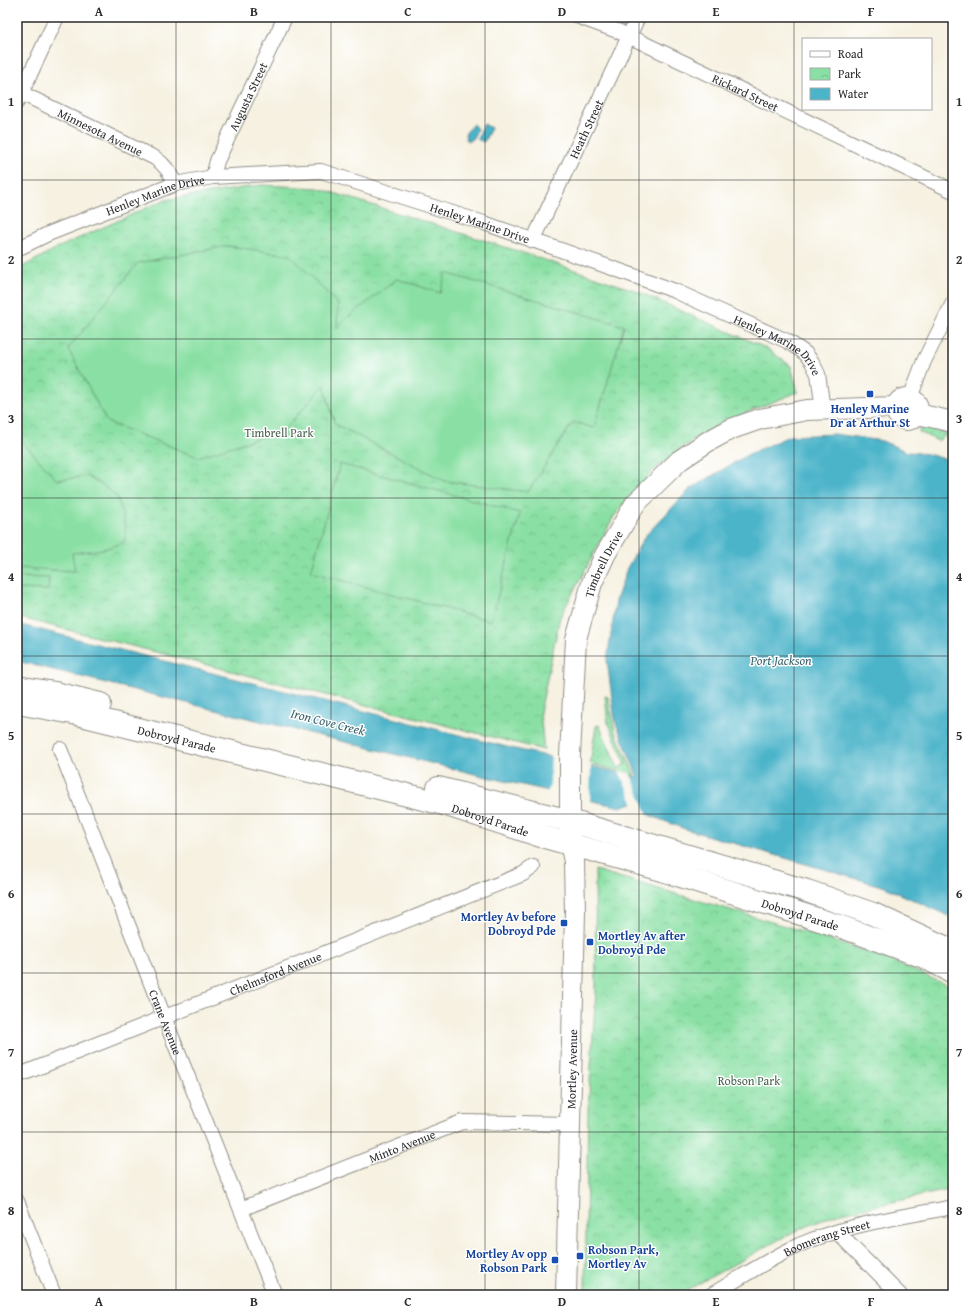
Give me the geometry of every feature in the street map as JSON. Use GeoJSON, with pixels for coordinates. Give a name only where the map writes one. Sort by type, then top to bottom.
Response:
{"type":"FeatureCollection","features":[{"type":"Feature","properties":{"kind":"highway","name":"Dobroyd Parade"},"geometry":{"type":"LineString","coordinates":[[17,687],[55,693],[570,812],[873,914],[953,950]]}},
{"type":"Feature","properties":{"kind":"highway","name":"Dobroyd Parade"},"geometry":{"type":"LineString","coordinates":[[17,703],[80,715],[444,804],[570,844],[662,870],[842,927],[924,957],[953,972]]}},
{"type":"Feature","properties":{"kind":"main road"},"geometry":{"type":"LineString","coordinates":[[823,410],[908,406],[953,422]]}},
{"type":"Feature","properties":{"kind":"main road","name":"Timbrell Drive"},"geometry":{"type":"LineString","coordinates":[[570,844],[570,755],[576,639],[592,583],[605,555],[635,504],[680,460],[706,442],[731,429],[760,419],[807,410],[823,410]]}},
{"type":"Feature","properties":{"kind":"main road","name":"Mortley Avenue"},"geometry":{"type":"LineString","coordinates":[[566,1295],[575,898],[574,861],[570,844]]}},
{"type":"Feature","properties":{"kind":"street"},"geometry":{"type":"LineString","coordinates":[[18,95],[57,17]]}},
{"type":"Feature","properties":{"kind":"street","name":"Augusta Street"},"geometry":{"type":"LineString","coordinates":[[213,177],[217,161],[285,17]]}},
{"type":"Feature","properties":{"kind":"street","name":"Rickard Street"},"geometry":{"type":"LineString","coordinates":[[580,17],[628,36],[953,191]]}},
{"type":"Feature","properties":{"kind":"street","name":"Heath Street"},"geometry":{"type":"LineString","coordinates":[[533,241],[638,17]]}},
{"type":"Feature","properties":{"kind":"street","name":"Minnesota Avenue"},"geometry":{"type":"LineString","coordinates":[[18,95],[155,158],[163,163],[175,184]]}},
{"type":"Feature","properties":{"kind":"street","name":"Henley Marine Drive"},"geometry":{"type":"LineString","coordinates":[[17,249],[48,234],[175,184],[213,177],[321,171],[484,223],[675,291],[787,341],[805,353],[812,362],[818,374],[823,410]]}},
{"type":"Feature","properties":{"kind":"street"},"geometry":{"type":"LineString","coordinates":[[908,406],[924,361],[953,303]]}},
{"type":"Feature","properties":{"kind":"street","name":"Crane Avenue"},"geometry":{"type":"LineString","coordinates":[[60,749],[164,1017],[275,1295]]}},
{"type":"Feature","properties":{"kind":"street","name":"Chelmsford Avenue"},"geometry":{"type":"LineString","coordinates":[[17,1076],[523,874],[533,867]]}},
{"type":"Feature","properties":{"kind":"street","name":"Minto Avenue"},"geometry":{"type":"LineString","coordinates":[[241,1209],[462,1122],[570,1124]]}},
{"type":"Feature","properties":{"kind":"street"},"geometry":{"type":"LineString","coordinates":[[17,1201],[54,1295]]}},
{"type":"Feature","properties":{"kind":"street","name":"Boomerang Street"},"geometry":{"type":"LineString","coordinates":[[711,1295],[781,1254],[800,1245],[837,1232],[876,1222],[953,1207]]}},
{"type":"Feature","properties":{"kind":"street"},"geometry":{"type":"LineString","coordinates":[[837,1232],[900,1295]]}},
{"type":"Feature","properties":{"kind":"green space","name":"Timbrell Park"},"geometry":{"type":"Polygon","coordinates":[[[262,185],[318,188],[527,254],[634,290],[766,348],[791,366],[798,392],[728,420],[697,437],[654,470],[628,498],[613,518],[560,617],[540,712],[544,750],[17,617],[17,270],[57,248],[164,200],[262,185]]]}},
{"type":"Feature","properties":{"kind":"green space"},"geometry":{"type":"Polygon","coordinates":[[[227,246],[290,255],[338,304],[337,329],[341,323],[397,279],[440,293],[446,273],[624,326],[594,428],[573,422],[528,492],[445,481],[335,424],[324,385],[284,430],[198,457],[107,422],[68,349],[138,263],[227,246]]]}},
{"type":"Feature","properties":{"kind":"green space"},"geometry":{"type":"Polygon","coordinates":[[[920,426],[953,435],[953,437],[944,436],[938,441],[919,432],[920,426]]]}},
{"type":"Feature","properties":{"kind":"green space"},"geometry":{"type":"Polygon","coordinates":[[[17,436],[57,480],[87,476],[116,496],[122,512],[125,527],[125,539],[123,542],[105,548],[72,553],[75,571],[17,568],[17,436]]]}},
{"type":"Feature","properties":{"kind":"green space"},"geometry":{"type":"Polygon","coordinates":[[[340,464],[520,513],[491,621],[311,572],[340,464]]]}},
{"type":"Feature","properties":{"kind":"green space"},"geometry":{"type":"Polygon","coordinates":[[[17,577],[49,578],[48,590],[17,589],[17,577]]]}},
{"type":"Feature","properties":{"kind":"green space"},"geometry":{"type":"Polygon","coordinates":[[[605,696],[608,697],[615,731],[635,775],[590,764],[596,726],[599,725],[618,768],[626,764],[608,723],[605,696]]]}},
{"type":"Feature","properties":{"kind":"green space","name":"Robson Park"},"geometry":{"type":"Polygon","coordinates":[[[595,870],[809,933],[888,959],[953,988],[953,1189],[837,1214],[793,1232],[678,1295],[588,1295],[585,1292],[588,1110],[596,991],[595,870]]]}},
{"type":"Feature","properties":{"kind":"water"},"geometry":{"type":"Polygon","coordinates":[[[473,124],[477,129],[473,139],[469,141],[466,139],[465,134],[473,124]]]}},
{"type":"Feature","properties":{"kind":"water"},"geometry":{"type":"Polygon","coordinates":[[[484,124],[491,128],[484,142],[477,139],[484,124]]]}},
{"type":"Feature","properties":{"kind":"water","name":"Port Jackson"},"geometry":{"type":"Polygon","coordinates":[[[835,434],[882,441],[908,452],[928,454],[948,460],[953,464],[953,918],[885,887],[685,829],[649,815],[638,801],[620,807],[491,778],[17,661],[17,624],[511,748],[638,777],[615,721],[607,660],[616,601],[627,568],[645,536],[690,489],[749,454],[789,436],[835,434]]]}},
{"type":"Feature","properties":{"kind":"pier"},"geometry":{"type":"Polygon","coordinates":[[[551,755],[591,764],[590,802],[547,793],[550,783],[551,755]]]}},
{"type":"Feature","properties":{"kind":"pier"},"geometry":{"type":"Polygon","coordinates":[[[619,771],[630,773],[649,817],[638,803],[634,804],[619,771]]]}},
{"type":"Feature","properties":{"kind":"place","name":"Henley Marine Dr at Arthur St"},"geometry":{"type":"Point","coordinates":[870,394]}},
{"type":"Feature","properties":{"kind":"place","name":"Mortley Av before Dobroyd Pde"},"geometry":{"type":"Point","coordinates":[564,923]}},
{"type":"Feature","properties":{"kind":"place","name":"Mortley Av after Dobroyd Pde"},"geometry":{"type":"Point","coordinates":[590,942]}},
{"type":"Feature","properties":{"kind":"place","name":"Robson Park, Mortley Av"},"geometry":{"type":"Point","coordinates":[580,1256]}},
{"type":"Feature","properties":{"kind":"place","name":"Mortley Av opp Robson Park"},"geometry":{"type":"Point","coordinates":[555,1260]}},
{"type":"Feature","properties":{"kind":"water label","name":"Iron Cove Creek"},"geometry":{"type":"Point","coordinates":[328,722]}}]}
